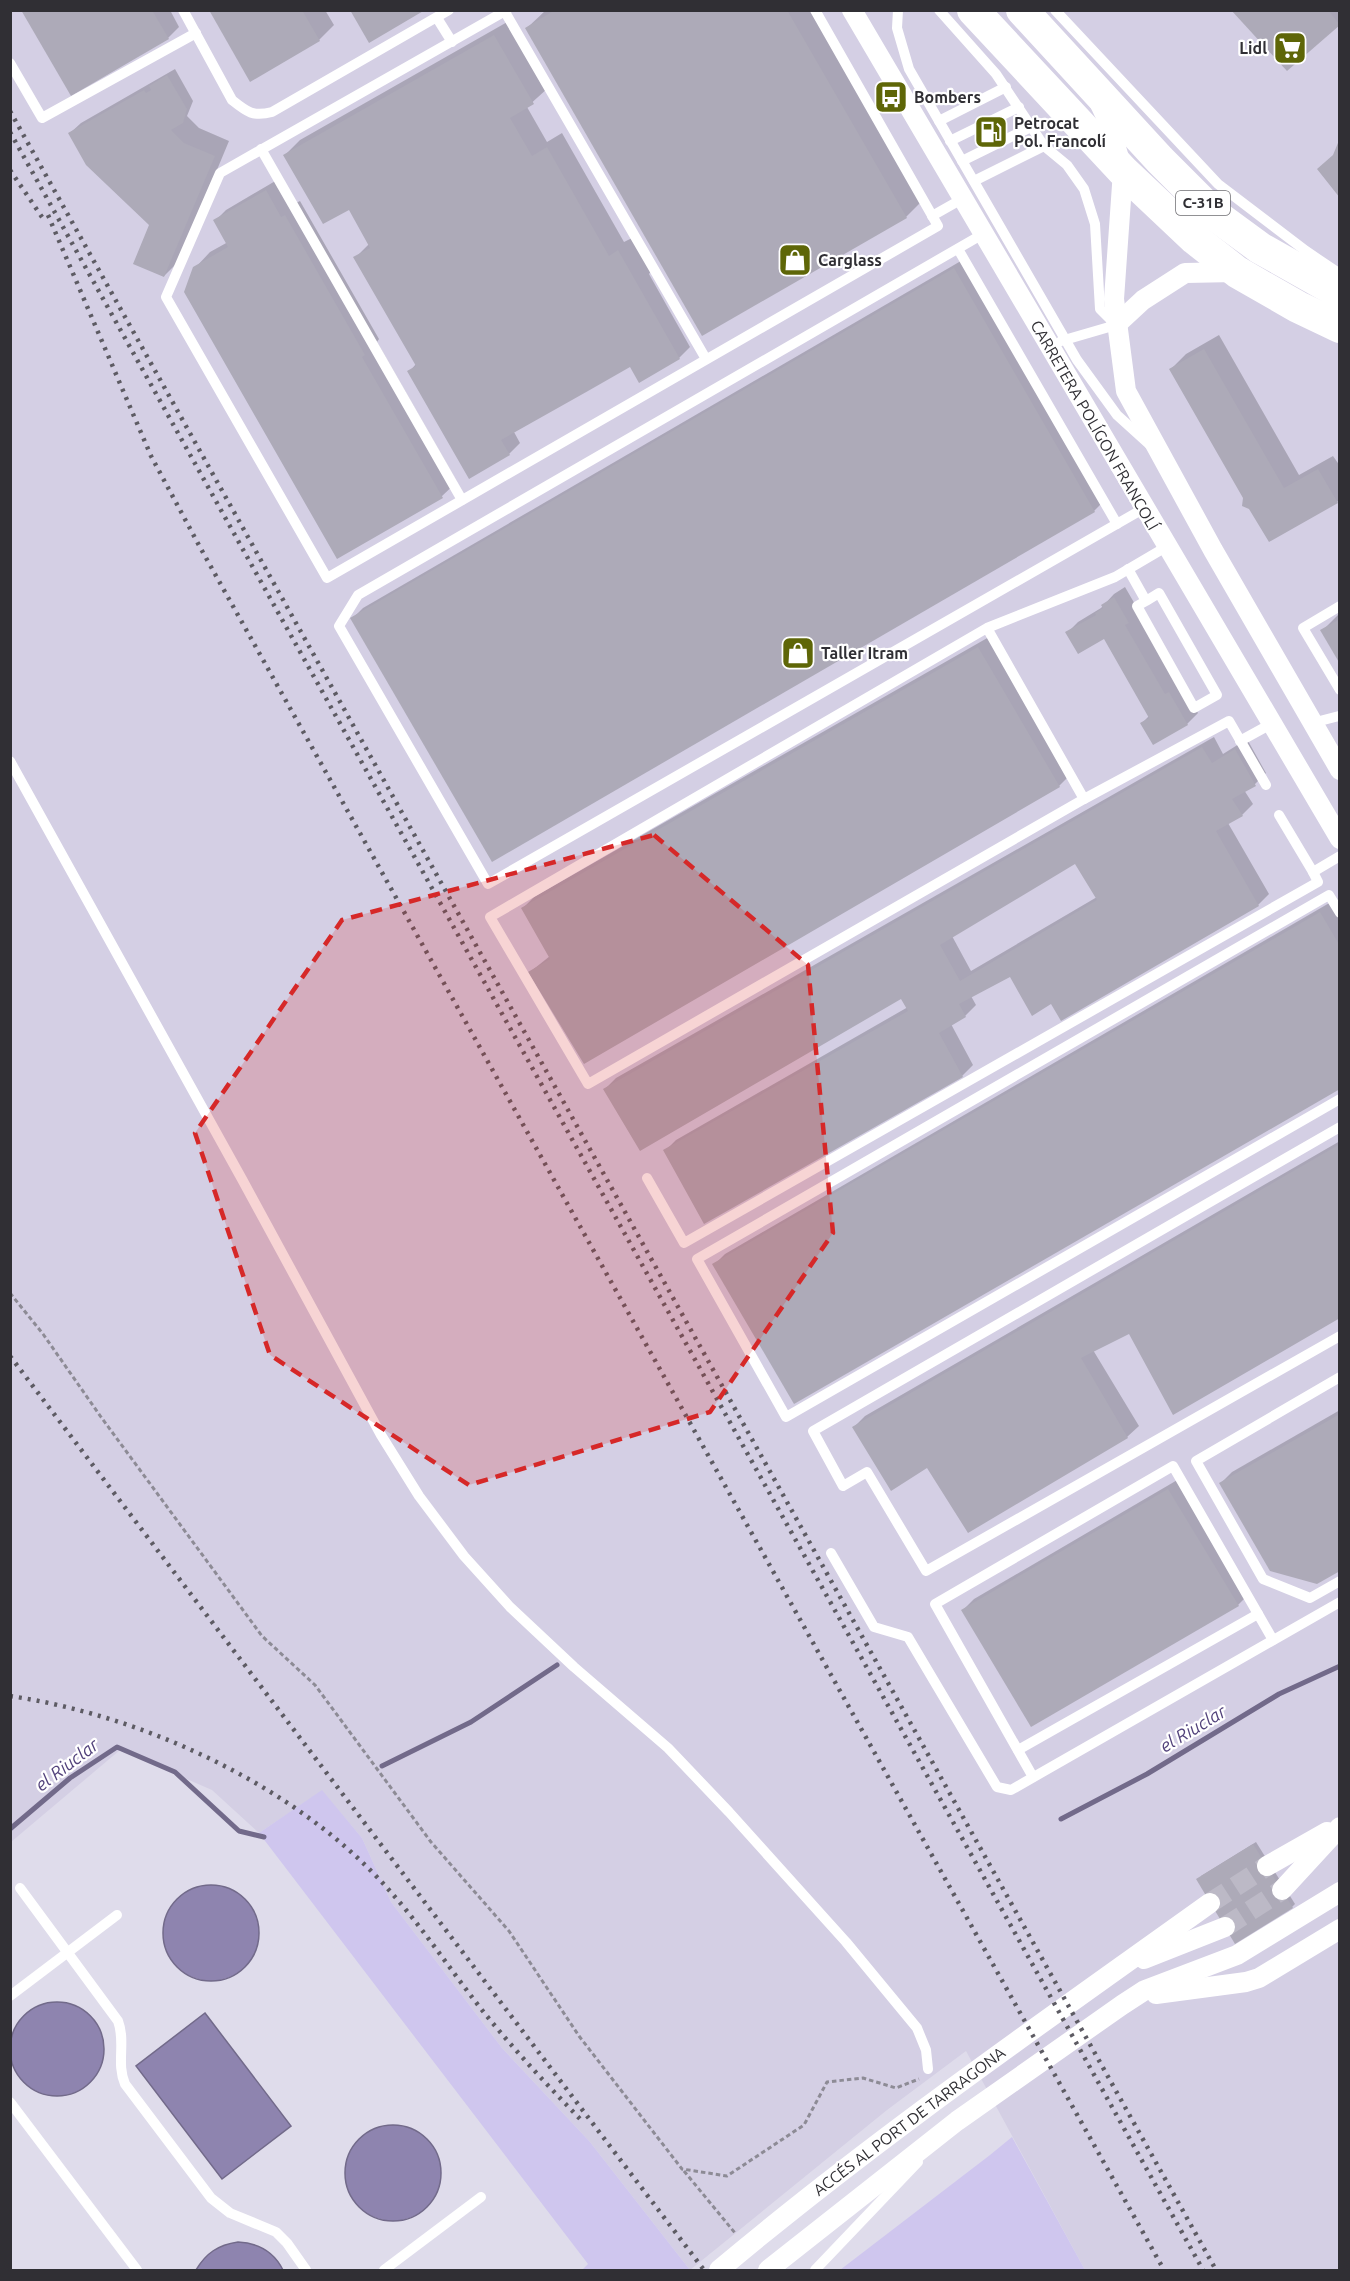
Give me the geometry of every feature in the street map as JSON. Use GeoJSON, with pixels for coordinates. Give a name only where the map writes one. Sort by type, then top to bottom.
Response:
{"type":"FeatureCollection","features":[{"type":"Feature","properties":{"kind":"main road","name":"C-31B"},"geometry":{"type":"LineString","coordinates":[[973,10],[1123,171],[1195,239],[1237,272],[1298,307],[1340,327]]}},
{"type":"Feature","properties":{"kind":"main road","name":"C-31B"},"geometry":{"type":"LineString","coordinates":[[1022,10],[1160,160],[1215,215],[1260,248],[1340,293]]}},
{"type":"Feature","properties":{"kind":"street","name":"CARRETERA POLÍGON FRANCOLÍ"},"geometry":{"type":"LineString","coordinates":[[852,10],[1143,509],[1340,839]]}},
{"type":"Feature","properties":{"kind":"street"},"geometry":{"type":"LineString","coordinates":[[1091,84],[1108,121],[1123,171],[1114,300],[1126,392],[1212,550],[1340,770]]}},
{"type":"Feature","properties":{"kind":"street"},"geometry":{"type":"LineString","coordinates":[[1116,325],[1143,300],[1185,273],[1237,272]]}},
{"type":"Feature","properties":{"kind":"street"},"geometry":{"type":"LineString","coordinates":[[1266,1866],[1340,1826]]}},
{"type":"Feature","properties":{"kind":"street"},"geometry":{"type":"LineString","coordinates":[[1282,1890],[1340,1826]]}},
{"type":"Feature","properties":{"kind":"street","name":"ACCÉS AL PORT DE TARRAGONA"},"geometry":{"type":"LineString","coordinates":[[768,2271],[957,2121],[1122,2005],[1145,1990],[1237,1955],[1340,1892]]}},
{"type":"Feature","properties":{"kind":"street","name":"ACCÉS AL PORT DE TARRAGONA"},"geometry":{"type":"LineString","coordinates":[[719,2271],[887,2135],[1210,1903]]}},
{"type":"Feature","properties":{"kind":"street","name":"ACCÉS AL PORT DE TARRAGONA"},"geometry":{"type":"LineString","coordinates":[[1104,1978],[1225,1927]]}},
{"type":"Feature","properties":{"kind":"street","name":"ACCÉS AL PORT DE TARRAGONA"},"geometry":{"type":"LineString","coordinates":[[1122,2005],[1143,1995],[1246,1982],[1259,1978],[1340,1929]]}},
{"type":"Feature","properties":{"kind":"lane"},"geometry":{"type":"LineString","coordinates":[[183,10],[232,100],[245,110],[259,115],[273,112],[449,10]]}},
{"type":"Feature","properties":{"kind":"lane"},"geometry":{"type":"LineString","coordinates":[[706,359],[506,11],[220,173],[166,297],[327,578],[938,226],[815,10]]}},
{"type":"Feature","properties":{"kind":"lane"},"geometry":{"type":"LineString","coordinates":[[898,10],[897,27],[909,69],[1065,341],[1117,415],[1160,454]]}},
{"type":"Feature","properties":{"kind":"lane"},"geometry":{"type":"LineString","coordinates":[[939,10],[996,74],[1044,146],[1067,165],[1084,189],[1095,224],[1100,309],[1116,325],[1065,341],[1052,340],[1029,312]]}},
{"type":"Feature","properties":{"kind":"lane"},"geometry":{"type":"LineString","coordinates":[[1055,10],[1218,184],[1340,274]]}},
{"type":"Feature","properties":{"kind":"lane"},"geometry":{"type":"LineString","coordinates":[[437,18],[452,42]]}},
{"type":"Feature","properties":{"kind":"lane"},"geometry":{"type":"LineString","coordinates":[[10,63],[42,118],[196,33]]}},
{"type":"Feature","properties":{"kind":"lane"},"geometry":{"type":"LineString","coordinates":[[939,121],[1006,87]]}},
{"type":"Feature","properties":{"kind":"lane"},"geometry":{"type":"LineString","coordinates":[[950,141],[1019,107]]}},
{"type":"Feature","properties":{"kind":"lane"},"geometry":{"type":"LineString","coordinates":[[962,161],[1031,127]]}},
{"type":"Feature","properties":{"kind":"lane"},"geometry":{"type":"LineString","coordinates":[[974,182],[1044,146]]}},
{"type":"Feature","properties":{"kind":"lane"},"geometry":{"type":"LineString","coordinates":[[261,149],[462,500]]}},
{"type":"Feature","properties":{"kind":"lane"},"geometry":{"type":"LineString","coordinates":[[932,216],[962,199]]}},
{"type":"Feature","properties":{"kind":"lane"},"geometry":{"type":"LineString","coordinates":[[983,234],[358,595],[339,626],[488,884],[1143,509]]}},
{"type":"Feature","properties":{"kind":"lane"},"geometry":{"type":"LineString","coordinates":[[958,249],[1117,524]]}},
{"type":"Feature","properties":{"kind":"lane"},"geometry":{"type":"LineString","coordinates":[[1166,547],[1115,576],[987,628],[490,917],[588,1084],[1084,799],[1229,721],[1266,785]]}},
{"type":"Feature","properties":{"kind":"lane"},"geometry":{"type":"LineString","coordinates":[[1128,569],[1146,601]]}},
{"type":"Feature","properties":{"kind":"lane"},"geometry":{"type":"LineString","coordinates":[[1159,593],[1216,695],[1194,708],[1137,606],[1146,601],[1159,593]]}},
{"type":"Feature","properties":{"kind":"lane"},"geometry":{"type":"LineString","coordinates":[[1340,606],[1302,628],[1340,690]]}},
{"type":"Feature","properties":{"kind":"lane"},"geometry":{"type":"LineString","coordinates":[[987,628],[1084,799]]}},
{"type":"Feature","properties":{"kind":"lane"},"geometry":{"type":"LineString","coordinates":[[1312,723],[1339,716]]}},
{"type":"Feature","properties":{"kind":"lane"},"geometry":{"type":"LineString","coordinates":[[1240,741],[1271,724]]}},
{"type":"Feature","properties":{"kind":"lane"},"geometry":{"type":"LineString","coordinates":[[10,761],[243,1180],[381,1435],[419,1496],[464,1556],[510,1607],[668,1748],[846,1942],[917,2028],[926,2050],[928,2068]]}},
{"type":"Feature","properties":{"kind":"lane"},"geometry":{"type":"LineString","coordinates":[[647,1178],[684,1243],[1318,882],[1279,815]]}},
{"type":"Feature","properties":{"kind":"lane"},"geometry":{"type":"LineString","coordinates":[[1313,872],[1340,856]]}},
{"type":"Feature","properties":{"kind":"lane"},"geometry":{"type":"LineString","coordinates":[[1340,913],[1329,895],[698,1259],[786,1417],[1340,1099]]}},
{"type":"Feature","properties":{"kind":"lane"},"geometry":{"type":"LineString","coordinates":[[1340,1127],[813,1431],[843,1486],[867,1472],[926,1571],[1340,1336]]}},
{"type":"Feature","properties":{"kind":"lane"},"geometry":{"type":"LineString","coordinates":[[1340,1377],[1196,1461],[1263,1579],[1310,1598],[1340,1581]]}},
{"type":"Feature","properties":{"kind":"lane"},"geometry":{"type":"LineString","coordinates":[[1034,1777],[935,1604],[1173,1466],[1273,1640]]}},
{"type":"Feature","properties":{"kind":"lane"},"geometry":{"type":"LineString","coordinates":[[831,1552],[874,1628],[908,1637],[997,1787],[1011,1790],[1340,1602]]}},
{"type":"Feature","properties":{"kind":"lane"},"geometry":{"type":"LineString","coordinates":[[1018,1750],[1258,1614]]}},
{"type":"Feature","properties":{"kind":"lane"},"geometry":{"type":"LineString","coordinates":[[21,1888],[118,2021],[122,2036],[120,2072],[125,2084],[211,2198],[230,2213],[276,2232],[306,2271]]}},
{"type":"Feature","properties":{"kind":"lane"},"geometry":{"type":"LineString","coordinates":[[10,1996],[117,1916]]}},
{"type":"Feature","properties":{"kind":"lane"},"geometry":{"type":"LineString","coordinates":[[10,2102],[137,2271]]}},
{"type":"Feature","properties":{"kind":"lane"},"geometry":{"type":"LineString","coordinates":[[815,2271],[957,2121]]}},
{"type":"Feature","properties":{"kind":"lane"},"geometry":{"type":"LineString","coordinates":[[384,2271],[481,2197]]}},
{"type":"Feature","properties":{"kind":"path"},"geometry":{"type":"LineString","coordinates":[[10,1293],[43,1334],[262,1636],[315,1685],[431,1842],[510,1932],[579,2036],[682,2169],[738,2236]]}},
{"type":"Feature","properties":{"kind":"path"},"geometry":{"type":"LineString","coordinates":[[682,2169],[728,2176],[804,2125],[827,2082],[863,2078],[896,2088],[919,2079],[928,2068]]}},
{"type":"Feature","properties":{"kind":"highlighted area"},"geometry":{"type":"Polygon","coordinates":[[[654,835],[808,965],[833,1233],[710,1412],[469,1485],[270,1355],[195,1133],[342,920],[654,835]]]}},
{"type":"Feature","properties":{"kind":"shaded area"},"geometry":{"type":"Polygon","coordinates":[[[11,11],[1339,11],[1339,2270],[1085,2270],[966,2051],[887,2110],[690,2270],[590,2142],[502,2048],[391,1902],[362,1838],[322,1791],[259,1833],[212,1790],[120,1750],[11,1842],[11,11]]]}},
{"type":"Feature","properties":{"kind":"shaded area"},"geometry":{"type":"Polygon","coordinates":[[[322,1790],[362,1838],[391,1902],[502,2048],[590,2142],[690,2270],[582,2270],[588,2264],[259,1833],[322,1790]]]}},
{"type":"Feature","properties":{"kind":"shaded area"},"geometry":{"type":"Polygon","coordinates":[[[211,1885],[229,1889],[245,1899],[255,1915],[259,1933],[255,1951],[245,1967],[229,1977],[211,1981],[193,1977],[177,1967],[167,1951],[163,1933],[167,1915],[177,1899],[193,1889],[211,1885]]]}},
{"type":"Feature","properties":{"kind":"shaded area"},"geometry":{"type":"Polygon","coordinates":[[[57,2002],[75,2005],[90,2016],[101,2031],[104,2049],[101,2067],[90,2082],[75,2093],[57,2096],[39,2093],[24,2082],[13,2067],[10,2049],[13,2031],[24,2016],[39,2005],[57,2002]]]}},
{"type":"Feature","properties":{"kind":"shaded area"},"geometry":{"type":"Polygon","coordinates":[[[205,2013],[291,2126],[222,2179],[136,2066],[205,2013]]]}},
{"type":"Feature","properties":{"kind":"shaded area"},"geometry":{"type":"Polygon","coordinates":[[[393,2125],[411,2129],[427,2139],[437,2155],[441,2173],[437,2191],[427,2207],[411,2217],[393,2221],[375,2217],[359,2207],[349,2191],[345,2173],[349,2155],[359,2139],[375,2129],[393,2125]]]}},
{"type":"Feature","properties":{"kind":"shaded area"},"geometry":{"type":"Polygon","coordinates":[[[1012,2137],[1085,2270],[840,2270],[990,2155],[1012,2137]]]}},
{"type":"Feature","properties":{"kind":"shaded area"},"geometry":{"type":"Polygon","coordinates":[[[238,2242],[252,2244],[270,2253],[283,2270],[196,2270],[213,2251],[224,2245],[238,2242]]]}},
{"type":"Feature","properties":{"kind":"building"},"geometry":{"type":"Polygon","coordinates":[[[21,10],[152,10],[169,39],[71,96],[21,10]]]}},
{"type":"Feature","properties":{"kind":"building"},"geometry":{"type":"Polygon","coordinates":[[[209,10],[302,10],[320,41],[250,82],[209,10]]]}},
{"type":"Feature","properties":{"kind":"building"},"geometry":{"type":"Polygon","coordinates":[[[350,10],[425,10],[369,43],[350,10]]]}},
{"type":"Feature","properties":{"kind":"building"},"geometry":{"type":"Polygon","coordinates":[[[555,10],[787,10],[907,218],[702,336],[525,28],[555,10]]]}},
{"type":"Feature","properties":{"kind":"building","name":"Lidl"},"geometry":{"type":"Polygon","coordinates":[[[1231,10],[1328,10],[1340,25],[1287,71],[1231,10]]]}},
{"type":"Feature","properties":{"kind":"building"},"geometry":{"type":"Polygon","coordinates":[[[494,35],[534,104],[510,118],[532,156],[547,147],[609,256],[618,250],[680,359],[639,383],[630,367],[501,440],[510,455],[469,479],[407,371],[416,366],[353,257],[370,248],[349,210],[323,224],[283,155],[494,35]]]}},
{"type":"Feature","properties":{"kind":"building"},"geometry":{"type":"Polygon","coordinates":[[[167,75],[187,109],[183,123],[171,130],[184,143],[215,156],[164,277],[133,264],[149,225],[86,165],[68,133],[144,90],[146,93],[151,90],[149,86],[167,75]]]}},
{"type":"Feature","properties":{"kind":"building"},"geometry":{"type":"Polygon","coordinates":[[[1340,138],[1340,198],[1317,169],[1333,155],[1340,138]]]}},
{"type":"Feature","properties":{"kind":"building"},"geometry":{"type":"Polygon","coordinates":[[[266,190],[281,217],[285,215],[365,355],[362,357],[443,498],[337,559],[184,292],[193,267],[228,247],[213,220],[266,190]]]}},
{"type":"Feature","properties":{"kind":"building"},"geometry":{"type":"Polygon","coordinates":[[[954,268],[1095,512],[492,862],[350,618],[954,268]]]}},
{"type":"Feature","properties":{"kind":"building"},"geometry":{"type":"Polygon","coordinates":[[[1204,349],[1284,488],[1318,469],[1338,503],[1269,542],[1249,509],[1242,506],[1243,498],[1169,369],[1204,349]]]}},
{"type":"Feature","properties":{"kind":"building"},"geometry":{"type":"Polygon","coordinates":[[[1114,597],[1129,623],[1125,625],[1165,694],[1169,692],[1188,725],[1153,745],[1140,723],[1149,718],[1104,639],[1078,654],[1065,632],[1096,615],[1095,613],[1103,608],[1101,605],[1114,597]]]}},
{"type":"Feature","properties":{"kind":"building"},"geometry":{"type":"Polygon","coordinates":[[[1340,619],[1340,664],[1320,630],[1340,619]]]}},
{"type":"Feature","properties":{"kind":"building"},"geometry":{"type":"Polygon","coordinates":[[[978,647],[1060,787],[584,1064],[528,972],[550,959],[521,908],[978,647]]]}},
{"type":"Feature","properties":{"kind":"building"},"geometry":{"type":"Polygon","coordinates":[[[1202,747],[1212,763],[1235,749],[1256,786],[1232,799],[1243,816],[1216,831],[1259,906],[1061,1021],[1051,1004],[1032,1016],[1010,977],[959,1004],[966,1017],[939,1033],[963,1077],[704,1224],[663,1150],[908,1011],[901,999],[640,1151],[603,1089],[1202,747]],[[1075,864],[940,945],[960,981],[1097,900],[1075,864]]]}},
{"type":"Feature","properties":{"kind":"building"},"geometry":{"type":"Polygon","coordinates":[[[1320,912],[1340,946],[1340,1089],[794,1404],[712,1264],[1320,912]]]}},
{"type":"Feature","properties":{"kind":"building"},"geometry":{"type":"Polygon","coordinates":[[[1340,1144],[1340,1318],[1173,1415],[1129,1334],[1081,1358],[1128,1438],[968,1533],[927,1468],[891,1491],[852,1427],[1340,1144]]]}},
{"type":"Feature","properties":{"kind":"building"},"geometry":{"type":"Polygon","coordinates":[[[1340,1414],[1340,1571],[1317,1584],[1270,1571],[1219,1483],[1340,1414]]]}},
{"type":"Feature","properties":{"kind":"building"},"geometry":{"type":"Polygon","coordinates":[[[1168,1489],[1239,1606],[1031,1727],[961,1610],[1168,1489]]]}},
{"type":"Feature","properties":{"kind":"building"},"geometry":{"type":"Polygon","coordinates":[[[1253,1844],[1293,1908],[1235,1944],[1196,1879],[1253,1844]]]}},
{"type":"Feature","properties":{"kind":"waterway","name":"el Riuclar"},"geometry":{"type":"LineString","coordinates":[[382,1766],[471,1722],[557,1665]]}},
{"type":"Feature","properties":{"kind":"waterway","name":"el Riuclar"},"geometry":{"type":"LineString","coordinates":[[1061,1819],[1147,1774],[1279,1694],[1340,1666]]}},
{"type":"Feature","properties":{"kind":"waterway","name":"el Riuclar"},"geometry":{"type":"LineString","coordinates":[[10,1829],[70,1778],[117,1747],[175,1772],[239,1831],[264,1837]]}},
{"type":"Feature","properties":{"kind":"tunnel"},"geometry":{"type":"LineString","coordinates":[[1210,1903],[1267,1866]]}},
{"type":"Feature","properties":{"kind":"tunnel"},"geometry":{"type":"LineString","coordinates":[[1225,1927],[1282,1890]]}},
{"type":"Feature","properties":{"kind":"railway"},"geometry":{"type":"LineString","coordinates":[[10,111],[1216,2270]]}},
{"type":"Feature","properties":{"kind":"railway"},"geometry":{"type":"LineString","coordinates":[[10,132],[1203,2270]]}},
{"type":"Feature","properties":{"kind":"railway"},"geometry":{"type":"LineString","coordinates":[[10,170],[44,220]]}},
{"type":"Feature","properties":{"kind":"railway"},"geometry":{"type":"LineString","coordinates":[[48,215],[151,456],[201,549],[1164,2270]]}},
{"type":"Feature","properties":{"kind":"railway"},"geometry":{"type":"LineString","coordinates":[[10,1356],[704,2270]]}},
{"type":"Feature","properties":{"kind":"railway"},"geometry":{"type":"LineString","coordinates":[[10,1696],[61,1706],[113,1720],[165,1739],[216,1762],[264,1788],[310,1819],[352,1853],[389,1890],[498,2029],[584,2123]]}},
{"type":"Feature","properties":{"kind":"place","name":"Lidl"},"geometry":{"type":"Point","coordinates":[1290,48]}},
{"type":"Feature","properties":{"kind":"place","name":"Bombers"},"geometry":{"type":"Point","coordinates":[891,97]}},
{"type":"Feature","properties":{"kind":"place","name":"Petrocat Pol. Francolí"},"geometry":{"type":"Point","coordinates":[991,132]}},
{"type":"Feature","properties":{"kind":"place","name":"Carglass"},"geometry":{"type":"Point","coordinates":[795,260]}},
{"type":"Feature","properties":{"kind":"place","name":"Taller Itram"},"geometry":{"type":"Point","coordinates":[798,653]}}]}
